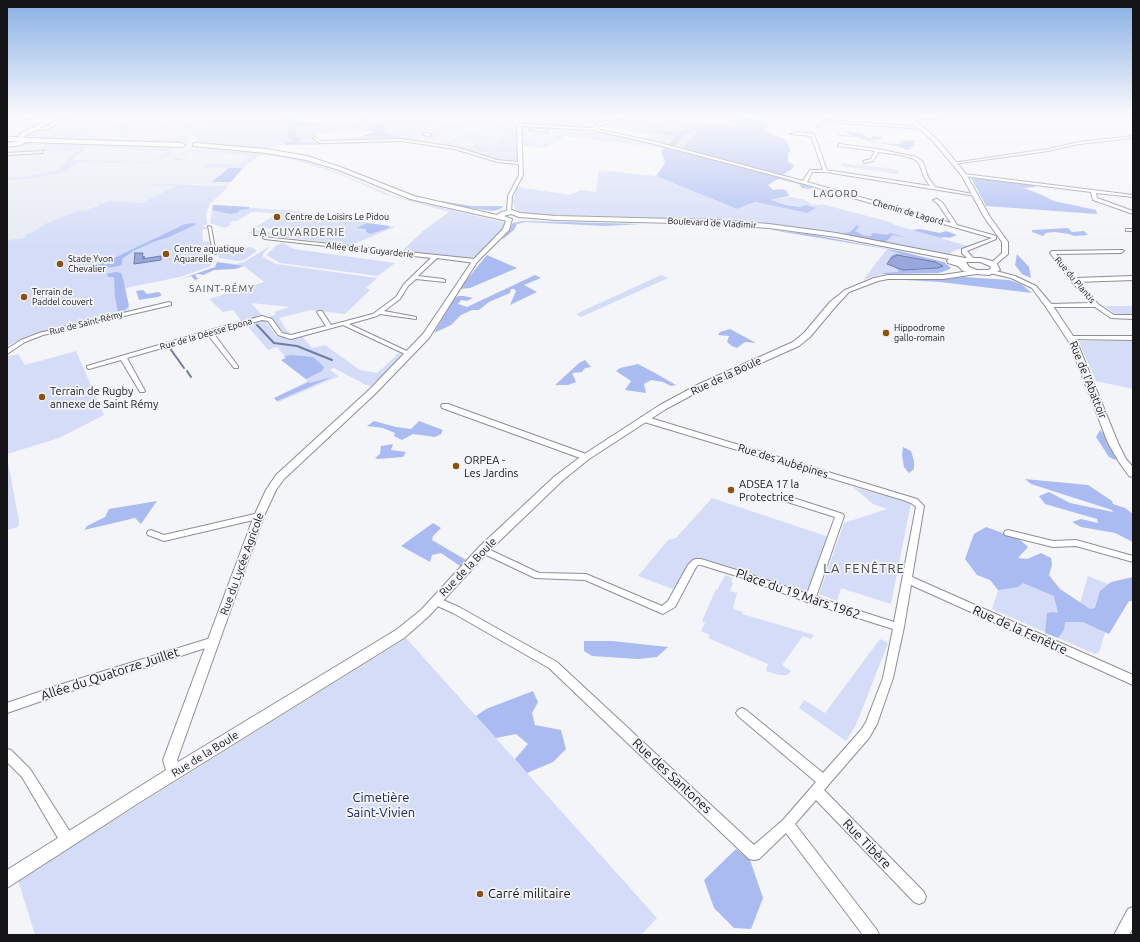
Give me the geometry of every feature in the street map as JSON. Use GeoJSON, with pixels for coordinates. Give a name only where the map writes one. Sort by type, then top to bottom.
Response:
{"type":"FeatureCollection","features":[{"type":"Feature","properties":{"kind":"main road"},"geometry":{"type":"LineString","coordinates":[[308,159],[341,169],[405,195],[430,203],[505,216]]}},
{"type":"Feature","properties":{"kind":"main road","name":"Boulevard de Vladimir"},"geometry":{"type":"LineString","coordinates":[[505,216],[755,225],[815,232],[904,248],[965,263]]}},
{"type":"Feature","properties":{"kind":"main road"},"geometry":{"type":"LineString","coordinates":[[965,263],[981,260],[994,268]]}},
{"type":"Feature","properties":{"kind":"main road"},"geometry":{"type":"LineString","coordinates":[[965,263],[976,272],[994,268]]}},
{"type":"Feature","properties":{"kind":"street"},"geometry":{"type":"LineString","coordinates":[[491,159],[521,163]]}},
{"type":"Feature","properties":{"kind":"street"},"geometry":{"type":"LineString","coordinates":[[505,216],[510,196],[521,175],[521,159]]}},
{"type":"Feature","properties":{"kind":"street","name":"Chemin de Lagord"},"geometry":{"type":"LineString","coordinates":[[717,159],[992,235],[994,237],[994,239],[964,250],[965,263]]}},
{"type":"Feature","properties":{"kind":"street"},"geometry":{"type":"LineString","coordinates":[[821,159],[825,171]]}},
{"type":"Feature","properties":{"kind":"street"},"geometry":{"type":"LineString","coordinates":[[864,162],[873,159]]}},
{"type":"Feature","properties":{"kind":"street"},"geometry":{"type":"LineString","coordinates":[[915,159],[921,162],[926,177],[933,188]]}},
{"type":"Feature","properties":{"kind":"street"},"geometry":{"type":"LineString","coordinates":[[951,159],[964,175],[987,216],[1005,242],[1005,254],[994,268]]}},
{"type":"Feature","properties":{"kind":"street"},"geometry":{"type":"LineString","coordinates":[[954,163],[983,159]]}},
{"type":"Feature","properties":{"kind":"street"},"geometry":{"type":"LineString","coordinates":[[804,182],[811,171],[825,171],[976,195]]}},
{"type":"Feature","properties":{"kind":"street"},"geometry":{"type":"LineString","coordinates":[[964,175],[1133,196]]}},
{"type":"Feature","properties":{"kind":"street"},"geometry":{"type":"LineString","coordinates":[[1093,191],[1094,199],[1133,213]]}},
{"type":"Feature","properties":{"kind":"street"},"geometry":{"type":"LineString","coordinates":[[934,200],[940,203],[955,225]]}},
{"type":"Feature","properties":{"kind":"street","name":"Rue du Lycée Agricole"},"geometry":{"type":"LineString","coordinates":[[175,772],[170,760],[259,516],[271,490],[280,477],[373,391],[426,336],[475,262],[506,230],[505,216]]}},
{"type":"Feature","properties":{"kind":"street"},"geometry":{"type":"LineString","coordinates":[[209,227],[215,253]]}},
{"type":"Feature","properties":{"kind":"street","name":"Allée de la Guyarderie"},"geometry":{"type":"LineString","coordinates":[[265,238],[475,262]]}},
{"type":"Feature","properties":{"kind":"street"},"geometry":{"type":"LineString","coordinates":[[981,260],[1005,251]]}},
{"type":"Feature","properties":{"kind":"street","name":"Rue du Plantis"},"geometry":{"type":"LineString","coordinates":[[1096,305],[1082,292],[1053,253],[1121,251]]}},
{"type":"Feature","properties":{"kind":"street","name":"Rue de la Déesse Epona"},"geometry":{"type":"LineString","coordinates":[[89,367],[262,318],[270,320],[280,334],[291,337],[375,315],[398,298],[406,285],[435,257]]}},
{"type":"Feature","properties":{"kind":"street","name":"Rue de la Boule"},"geometry":{"type":"LineString","coordinates":[[928,276],[952,273],[965,263]]}},
{"type":"Feature","properties":{"kind":"street","name":"Rue de l'Abattoir"},"geometry":{"type":"LineString","coordinates":[[994,268],[1034,287],[1071,338],[1113,443],[1122,460],[1133,474]]}},
{"type":"Feature","properties":{"kind":"street","name":"Rue de la Boule"},"geometry":{"type":"LineString","coordinates":[[7,880],[67,840],[175,772],[400,634],[412,625],[436,601],[483,550],[559,478],[586,456],[702,386],[796,344],[807,335],[841,296],[854,287],[888,276],[954,276],[976,272]]}},
{"type":"Feature","properties":{"kind":"street"},"geometry":{"type":"LineString","coordinates":[[414,277],[443,281]]}},
{"type":"Feature","properties":{"kind":"street"},"geometry":{"type":"LineString","coordinates":[[1073,280],[1133,278]]}},
{"type":"Feature","properties":{"kind":"street","name":"Rue de Saint-Rémy"},"geometry":{"type":"LineString","coordinates":[[8,350],[23,341],[41,334],[169,304]]}},
{"type":"Feature","properties":{"kind":"street"},"geometry":{"type":"LineString","coordinates":[[1096,305],[1113,317],[1133,317]]}},
{"type":"Feature","properties":{"kind":"street","name":"Rue du Plantis"},"geometry":{"type":"LineString","coordinates":[[1049,306],[1096,305]]}},
{"type":"Feature","properties":{"kind":"street"},"geometry":{"type":"LineString","coordinates":[[320,312],[330,326]]}},
{"type":"Feature","properties":{"kind":"street"},"geometry":{"type":"LineString","coordinates":[[380,312],[414,318]]}},
{"type":"Feature","properties":{"kind":"street"},"geometry":{"type":"LineString","coordinates":[[343,323],[409,354]]}},
{"type":"Feature","properties":{"kind":"street"},"geometry":{"type":"LineString","coordinates":[[209,332],[236,367]]}},
{"type":"Feature","properties":{"kind":"street"},"geometry":{"type":"LineString","coordinates":[[1071,338],[1133,338]]}},
{"type":"Feature","properties":{"kind":"street"},"geometry":{"type":"LineString","coordinates":[[123,358],[142,391]]}},
{"type":"Feature","properties":{"kind":"street"},"geometry":{"type":"LineString","coordinates":[[445,406],[586,456]]}},
{"type":"Feature","properties":{"kind":"street","name":"Rue des Aubépines"},"geometry":{"type":"LineString","coordinates":[[644,420],[914,501],[920,506],[907,579]]}},
{"type":"Feature","properties":{"kind":"street"},"geometry":{"type":"LineString","coordinates":[[781,497],[840,516],[810,600]]}},
{"type":"Feature","properties":{"kind":"street"},"geometry":{"type":"LineString","coordinates":[[151,532],[164,538],[259,516]]}},
{"type":"Feature","properties":{"kind":"street"},"geometry":{"type":"LineString","coordinates":[[1008,533],[1053,544],[1076,543],[1133,559]]}},
{"type":"Feature","properties":{"kind":"street","name":"Place du 19 Mars 1962"},"geometry":{"type":"LineString","coordinates":[[483,550],[538,576],[586,577],[663,610],[672,604],[691,567],[696,562],[701,562],[743,575],[810,600],[899,627]]}},
{"type":"Feature","properties":{"kind":"street"},"geometry":{"type":"LineString","coordinates":[[872,935],[787,824],[865,734],[871,724],[888,678],[907,579]]}},
{"type":"Feature","properties":{"kind":"street","name":"Rue de la Fenêtre"},"geometry":{"type":"LineString","coordinates":[[907,579],[1133,680]]}},
{"type":"Feature","properties":{"kind":"street","name":"Rue des Santones"},"geometry":{"type":"LineString","coordinates":[[436,601],[456,610],[553,665],[754,854],[787,824]]}},
{"type":"Feature","properties":{"kind":"street","name":"Allée du Quatorze Juillet"},"geometry":{"type":"LineString","coordinates":[[7,708],[214,641]]}},
{"type":"Feature","properties":{"kind":"street"},"geometry":{"type":"LineString","coordinates":[[742,713],[824,781]]}},
{"type":"Feature","properties":{"kind":"street"},"geometry":{"type":"LineString","coordinates":[[7,754],[26,773],[67,840]]}},
{"type":"Feature","properties":{"kind":"street","name":"Rue Tibère"},"geometry":{"type":"LineString","coordinates":[[816,791],[919,897]]}},
{"type":"Feature","properties":{"kind":"street"},"geometry":{"type":"LineString","coordinates":[[1121,935],[1133,914]]}},
{"type":"Feature","properties":{"kind":"shaded area"},"geometry":{"type":"Polygon","coordinates":[[[7,159],[255,159],[247,164],[228,185],[185,184],[142,203],[113,201],[103,202],[83,211],[79,210],[45,224],[32,233],[26,234],[24,238],[7,240],[7,159]]]}},
{"type":"Feature","properties":{"kind":"shaded area"},"geometry":{"type":"Polygon","coordinates":[[[491,159],[521,159],[521,163],[497,161],[491,159]]]}},
{"type":"Feature","properties":{"kind":"shaded area"},"geometry":{"type":"Polygon","coordinates":[[[664,159],[788,159],[788,162],[794,165],[792,169],[784,174],[790,179],[812,187],[811,189],[802,188],[799,184],[778,179],[768,185],[773,190],[786,190],[789,196],[770,200],[787,205],[800,207],[806,205],[816,208],[807,213],[755,202],[737,209],[656,176],[665,163],[664,159]]]}},
{"type":"Feature","properties":{"kind":"shaded area"},"geometry":{"type":"Polygon","coordinates":[[[229,168],[243,168],[231,182],[212,182],[229,168]]]}},
{"type":"Feature","properties":{"kind":"shaded area"},"geometry":{"type":"Polygon","coordinates":[[[970,176],[1031,184],[1036,187],[1024,188],[1054,201],[1096,210],[1097,214],[986,206],[970,176]]]}},
{"type":"Feature","properties":{"kind":"shaded area"},"geometry":{"type":"Polygon","coordinates":[[[441,201],[472,206],[503,206],[502,208],[494,211],[452,206],[438,202],[441,201]]]}},
{"type":"Feature","properties":{"kind":"shaded area"},"geometry":{"type":"Polygon","coordinates":[[[213,205],[249,207],[249,209],[240,210],[237,213],[230,214],[212,210],[213,205]]]}},
{"type":"Feature","properties":{"kind":"shaded area"},"geometry":{"type":"Polygon","coordinates":[[[522,221],[642,224],[605,226],[525,222],[517,224],[514,230],[502,240],[513,223],[522,221]]]}},
{"type":"Feature","properties":{"kind":"shaded area"},"geometry":{"type":"Polygon","coordinates":[[[367,223],[389,226],[389,228],[370,234],[366,232],[366,229],[357,228],[367,223]]]}},
{"type":"Feature","properties":{"kind":"shaded area"},"geometry":{"type":"Polygon","coordinates":[[[185,224],[197,224],[133,251],[122,259],[122,264],[119,266],[93,272],[72,274],[73,272],[108,261],[185,224]]]}},
{"type":"Feature","properties":{"kind":"shaded area"},"geometry":{"type":"Polygon","coordinates":[[[857,225],[859,227],[855,231],[865,236],[872,236],[871,235],[873,233],[887,235],[890,233],[908,238],[893,235],[884,243],[842,235],[850,232],[857,225]]]}},
{"type":"Feature","properties":{"kind":"shaded area"},"geometry":{"type":"Polygon","coordinates":[[[1068,228],[1072,232],[1084,231],[1088,235],[1074,236],[1055,232],[1046,233],[1043,236],[1032,232],[1032,230],[1068,228]]]}},
{"type":"Feature","properties":{"kind":"shaded area"},"geometry":{"type":"Polygon","coordinates":[[[920,229],[940,233],[946,231],[957,235],[949,238],[941,238],[912,230],[920,229]]]}},
{"type":"Feature","properties":{"kind":"shaded area"},"geometry":{"type":"Polygon","coordinates":[[[771,230],[808,234],[899,251],[944,262],[951,268],[939,273],[883,274],[899,271],[894,267],[911,270],[930,269],[938,268],[940,264],[903,255],[892,258],[890,257],[894,254],[902,254],[887,249],[771,230]]]}},
{"type":"Feature","properties":{"kind":"shaded area"},"geometry":{"type":"Polygon","coordinates":[[[135,253],[143,253],[142,256],[145,257],[142,259],[161,256],[161,260],[134,264],[135,253]]]}},
{"type":"Feature","properties":{"kind":"shaded area"},"geometry":{"type":"Polygon","coordinates":[[[1017,254],[1029,267],[1031,278],[1022,274],[1015,265],[1017,254]]]}},
{"type":"Feature","properties":{"kind":"shaded area"},"geometry":{"type":"Polygon","coordinates":[[[487,255],[517,268],[470,288],[459,289],[487,255]]]}},
{"type":"Feature","properties":{"kind":"shaded area"},"geometry":{"type":"Polygon","coordinates":[[[897,255],[935,262],[943,266],[938,268],[903,270],[887,264],[891,258],[897,255]]]}},
{"type":"Feature","properties":{"kind":"shaded area"},"geometry":{"type":"Polygon","coordinates":[[[217,262],[244,266],[235,269],[214,270],[203,275],[198,274],[195,275],[198,279],[195,280],[191,276],[178,280],[215,267],[217,262]]]}},
{"type":"Feature","properties":{"kind":"shaded area"},"geometry":{"type":"Polygon","coordinates":[[[116,272],[121,273],[123,278],[129,306],[125,310],[118,312],[115,297],[114,277],[108,277],[107,274],[116,272]]]}},
{"type":"Feature","properties":{"kind":"shaded area"},"geometry":{"type":"Polygon","coordinates":[[[535,275],[541,278],[524,285],[537,292],[510,305],[516,291],[511,289],[510,293],[489,302],[479,310],[472,310],[461,315],[451,325],[434,333],[454,299],[458,296],[473,298],[467,301],[461,300],[458,304],[467,307],[535,275]]]}},
{"type":"Feature","properties":{"kind":"shaded area"},"geometry":{"type":"Polygon","coordinates":[[[964,277],[1009,280],[1021,284],[1032,293],[940,282],[888,279],[940,279],[964,277]]]}},
{"type":"Feature","properties":{"kind":"shaded area"},"geometry":{"type":"Polygon","coordinates":[[[143,290],[147,294],[159,292],[162,295],[139,300],[136,291],[143,290]]]}},
{"type":"Feature","properties":{"kind":"shaded area"},"geometry":{"type":"Polygon","coordinates":[[[730,329],[756,343],[745,342],[737,348],[732,346],[727,342],[729,336],[718,335],[720,332],[730,329]]]}},
{"type":"Feature","properties":{"kind":"shaded area"},"geometry":{"type":"Polygon","coordinates":[[[292,355],[313,357],[324,367],[322,371],[306,379],[281,360],[286,358],[284,356],[292,355]]]}},
{"type":"Feature","properties":{"kind":"shaded area"},"geometry":{"type":"Polygon","coordinates":[[[585,360],[591,367],[585,368],[582,372],[572,373],[576,382],[568,385],[555,385],[579,363],[585,360]]]}},
{"type":"Feature","properties":{"kind":"shaded area"},"geometry":{"type":"Polygon","coordinates":[[[638,364],[676,385],[671,386],[663,382],[651,380],[644,384],[646,393],[625,390],[631,381],[616,371],[620,368],[638,364]]]}},
{"type":"Feature","properties":{"kind":"shaded area"},"geometry":{"type":"Polygon","coordinates":[[[332,377],[277,401],[274,398],[309,382],[332,377]]]}},
{"type":"Feature","properties":{"kind":"shaded area"},"geometry":{"type":"Polygon","coordinates":[[[374,421],[396,427],[411,429],[419,421],[443,430],[441,434],[435,437],[413,434],[402,440],[394,436],[395,433],[383,428],[367,426],[374,421]]]}},
{"type":"Feature","properties":{"kind":"shaded area"},"geometry":{"type":"Polygon","coordinates":[[[1100,430],[1104,434],[1117,457],[1115,460],[1109,457],[1096,437],[1100,430]]]}},
{"type":"Feature","properties":{"kind":"shaded area"},"geometry":{"type":"Polygon","coordinates":[[[393,444],[391,450],[406,452],[403,457],[375,458],[380,454],[381,446],[393,444]]]}},
{"type":"Feature","properties":{"kind":"shaded area"},"geometry":{"type":"Polygon","coordinates":[[[903,447],[911,451],[914,461],[914,469],[909,473],[904,467],[902,455],[903,447]]]}},
{"type":"Feature","properties":{"kind":"shaded area"},"geometry":{"type":"Polygon","coordinates":[[[1025,479],[1088,485],[1112,501],[1113,504],[1125,508],[1133,514],[1133,542],[1115,533],[1081,527],[1072,522],[1081,519],[1098,523],[1097,519],[1045,504],[1039,496],[1049,492],[1070,503],[1113,512],[1112,510],[1031,484],[1025,479]]]}},
{"type":"Feature","properties":{"kind":"shaded area"},"geometry":{"type":"Polygon","coordinates":[[[157,501],[141,524],[135,518],[84,530],[87,526],[105,517],[109,509],[157,501]]]}},
{"type":"Feature","properties":{"kind":"shaded area"},"geometry":{"type":"Polygon","coordinates":[[[433,523],[441,528],[433,536],[432,540],[466,560],[460,566],[441,553],[432,555],[430,562],[401,546],[433,523]]]}},
{"type":"Feature","properties":{"kind":"shaded area"},"geometry":{"type":"Polygon","coordinates":[[[986,527],[1019,539],[1028,547],[1018,558],[1027,559],[1041,553],[1051,558],[1052,565],[1049,575],[1060,589],[1090,609],[1095,608],[1100,591],[1111,582],[1133,577],[1133,601],[1129,601],[1109,634],[1083,622],[1065,622],[1064,630],[1058,638],[1045,633],[1047,613],[1058,613],[1054,596],[1023,583],[1018,587],[998,590],[990,580],[977,575],[965,559],[974,534],[986,527]]]}},
{"type":"Feature","properties":{"kind":"shaded area"},"geometry":{"type":"Polygon","coordinates":[[[584,641],[612,641],[668,647],[657,657],[638,659],[592,656],[584,651],[584,641]]]}},
{"type":"Feature","properties":{"kind":"shaded area"},"geometry":{"type":"Polygon","coordinates":[[[533,691],[538,702],[532,713],[535,725],[561,730],[566,749],[553,762],[527,773],[515,759],[528,744],[516,734],[496,738],[476,716],[486,709],[533,691]]]}},
{"type":"Feature","properties":{"kind":"shaded area"},"geometry":{"type":"Polygon","coordinates":[[[736,849],[750,860],[763,898],[751,929],[734,928],[714,908],[704,880],[736,849]]]}},
{"type":"Feature","properties":{"kind":"green space"},"geometry":{"type":"Polygon","coordinates":[[[68,159],[152,163],[80,162],[72,166],[69,171],[26,179],[7,180],[7,178],[25,177],[58,171],[68,159]]]}},
{"type":"Feature","properties":{"kind":"green space"},"geometry":{"type":"Polygon","coordinates":[[[173,159],[187,159],[185,160],[176,161],[173,159]]]}},
{"type":"Feature","properties":{"kind":"green space"},"geometry":{"type":"Polygon","coordinates":[[[246,159],[255,159],[243,168],[202,167],[210,163],[239,165],[246,159]]]}},
{"type":"Feature","properties":{"kind":"green space"},"geometry":{"type":"Polygon","coordinates":[[[290,159],[309,162],[335,171],[393,196],[506,223],[499,234],[475,257],[465,258],[402,251],[423,231],[449,212],[384,194],[331,171],[290,159]]]}},
{"type":"Feature","properties":{"kind":"green space"},"geometry":{"type":"Polygon","coordinates":[[[492,159],[517,159],[517,162],[492,159]]]}},
{"type":"Feature","properties":{"kind":"green space"},"geometry":{"type":"Polygon","coordinates":[[[842,163],[899,170],[898,174],[841,166],[842,163]]]}},
{"type":"Feature","properties":{"kind":"green space"},"geometry":{"type":"Polygon","coordinates":[[[599,170],[656,176],[737,209],[755,202],[807,213],[800,207],[768,200],[792,197],[805,200],[811,204],[822,204],[890,222],[895,225],[968,246],[951,252],[949,255],[828,232],[739,222],[558,216],[522,213],[515,209],[513,201],[518,187],[570,195],[580,190],[596,192],[599,170]]]}},
{"type":"Feature","properties":{"kind":"green space","name":"Stade Yvon Chevalier"},"geometry":{"type":"Polygon","coordinates":[[[159,184],[229,186],[210,204],[206,214],[207,224],[203,226],[207,227],[207,229],[202,230],[203,242],[209,241],[211,250],[207,250],[208,252],[211,251],[211,266],[180,277],[125,288],[129,310],[30,335],[7,346],[7,240],[24,238],[26,234],[32,233],[45,224],[79,210],[83,211],[99,205],[97,204],[110,201],[142,203],[176,186],[161,185],[146,187],[159,184]]]}},
{"type":"Feature","properties":{"kind":"green space"},"geometry":{"type":"Polygon","coordinates":[[[213,205],[296,211],[395,227],[351,245],[247,233],[255,230],[279,233],[283,230],[256,227],[278,213],[252,212],[237,221],[229,223],[232,224],[225,228],[210,223],[213,205]]]}},
{"type":"Feature","properties":{"kind":"green space"},"geometry":{"type":"Polygon","coordinates":[[[283,243],[294,249],[395,263],[378,276],[280,263],[267,254],[277,245],[283,243]]]}},
{"type":"Feature","properties":{"kind":"green space"},"geometry":{"type":"Polygon","coordinates":[[[270,246],[263,254],[263,257],[276,264],[377,278],[366,288],[370,290],[345,314],[311,310],[279,318],[290,335],[284,334],[273,319],[269,317],[276,314],[274,312],[290,307],[251,303],[263,316],[242,322],[233,310],[223,312],[209,299],[264,282],[244,266],[217,262],[236,264],[244,262],[270,246]]]}},
{"type":"Feature","properties":{"kind":"green space"},"geometry":{"type":"Polygon","coordinates":[[[251,247],[257,251],[244,260],[238,261],[219,258],[217,252],[251,247]]]}},
{"type":"Feature","properties":{"kind":"green space"},"geometry":{"type":"Polygon","coordinates":[[[887,249],[945,264],[944,270],[882,274],[863,280],[887,249]]]}},
{"type":"Feature","properties":{"kind":"green space"},"geometry":{"type":"Polygon","coordinates":[[[661,275],[668,278],[581,317],[576,314],[661,275]]]}},
{"type":"Feature","properties":{"kind":"green space"},"geometry":{"type":"Polygon","coordinates":[[[1105,306],[1133,306],[1133,314],[1115,314],[1105,306]]]}},
{"type":"Feature","properties":{"kind":"green space"},"geometry":{"type":"Polygon","coordinates":[[[261,319],[268,321],[266,322],[276,336],[291,338],[302,336],[312,348],[325,345],[360,370],[377,373],[396,356],[395,355],[400,353],[402,357],[371,386],[366,385],[334,368],[330,370],[339,376],[278,402],[274,398],[308,381],[281,360],[286,358],[277,347],[268,350],[245,323],[261,319]]]}},
{"type":"Feature","properties":{"kind":"green space"},"geometry":{"type":"Polygon","coordinates":[[[1133,341],[1133,389],[1096,381],[1079,342],[1133,341]]]}},
{"type":"Feature","properties":{"kind":"green space","name":"Terrain de Rugby annexe de Saint Rémy"},"geometry":{"type":"Polygon","coordinates":[[[76,351],[104,415],[59,438],[7,454],[7,357],[18,354],[25,365],[76,351]]]}},
{"type":"Feature","properties":{"kind":"green space"},"geometry":{"type":"Polygon","coordinates":[[[7,457],[19,521],[18,527],[7,530],[7,457]]]}},
{"type":"Feature","properties":{"kind":"green space"},"geometry":{"type":"Polygon","coordinates":[[[853,487],[911,503],[891,604],[841,588],[837,601],[819,594],[844,523],[887,509],[873,504],[853,487]]]}},
{"type":"Feature","properties":{"kind":"green space"},"geometry":{"type":"Polygon","coordinates":[[[712,498],[832,538],[810,599],[696,562],[678,591],[638,576],[668,540],[676,538],[712,498]]]}},
{"type":"Feature","properties":{"kind":"green space"},"geometry":{"type":"Polygon","coordinates":[[[725,575],[733,578],[730,591],[737,593],[733,609],[743,612],[742,614],[814,635],[811,639],[803,636],[782,665],[791,671],[787,675],[779,675],[766,671],[768,664],[708,638],[710,635],[701,631],[705,623],[702,621],[716,589],[717,590],[725,575]]]}},
{"type":"Feature","properties":{"kind":"green space"},"geometry":{"type":"Polygon","coordinates":[[[1003,575],[1080,603],[1088,576],[1133,594],[1118,592],[1099,652],[1095,654],[992,609],[1003,575]]]}},
{"type":"Feature","properties":{"kind":"green space","name":"Cimetière Saint-Vivien"},"geometry":{"type":"Polygon","coordinates":[[[406,638],[657,918],[641,935],[35,935],[18,880],[406,638]]]}},
{"type":"Feature","properties":{"kind":"green space"},"geometry":{"type":"Polygon","coordinates":[[[880,639],[888,643],[856,725],[846,741],[799,708],[804,700],[825,713],[880,639]]]}},
{"type":"Feature","properties":{"kind":"waterway"},"geometry":{"type":"LineString","coordinates":[[257,325],[274,343],[297,346],[332,360]]}},
{"type":"Feature","properties":{"kind":"waterway"},"geometry":{"type":"LineString","coordinates":[[169,347],[184,368]]}},
{"type":"Feature","properties":{"kind":"waterway"},"geometry":{"type":"LineString","coordinates":[[187,371],[191,377]]}},
{"type":"Feature","properties":{"kind":"place","name":"Centre de Loisirs Le Pidou"},"geometry":{"type":"Point","coordinates":[277,217]}},
{"type":"Feature","properties":{"kind":"place","name":"Centre aquatique Aquarelle"},"geometry":{"type":"Point","coordinates":[166,254]}},
{"type":"Feature","properties":{"kind":"place","name":"Stade Yvon Chevalier"},"geometry":{"type":"Point","coordinates":[60,264]}},
{"type":"Feature","properties":{"kind":"place","name":"Terrain de Paddel couvert"},"geometry":{"type":"Point","coordinates":[24,297]}},
{"type":"Feature","properties":{"kind":"place","name":"Hippodrome gallo-romain"},"geometry":{"type":"Point","coordinates":[886,333]}},
{"type":"Feature","properties":{"kind":"place","name":"Terrain de Rugby annexe de Saint Rémy"},"geometry":{"type":"Point","coordinates":[42,397]}},
{"type":"Feature","properties":{"kind":"place","name":"ORPEA - Les Jardins"},"geometry":{"type":"Point","coordinates":[456,466]}},
{"type":"Feature","properties":{"kind":"place","name":"ADSEA 17 la Protectrice"},"geometry":{"type":"Point","coordinates":[731,490]}},
{"type":"Feature","properties":{"kind":"place","name":"Carré militaire"},"geometry":{"type":"Point","coordinates":[480,894]}},
{"type":"Feature","properties":{"kind":"district","name":"LAGORD"},"geometry":{"type":"Point","coordinates":[836,194]}},
{"type":"Feature","properties":{"kind":"district","name":"LA GUYARDERIE"},"geometry":{"type":"Point","coordinates":[299,232]}},
{"type":"Feature","properties":{"kind":"district","name":"SAINT-RÉMY"},"geometry":{"type":"Point","coordinates":[222,289]}},
{"type":"Feature","properties":{"kind":"district","name":"LA FENÊTRE"},"geometry":{"type":"Point","coordinates":[864,569]}}]}
